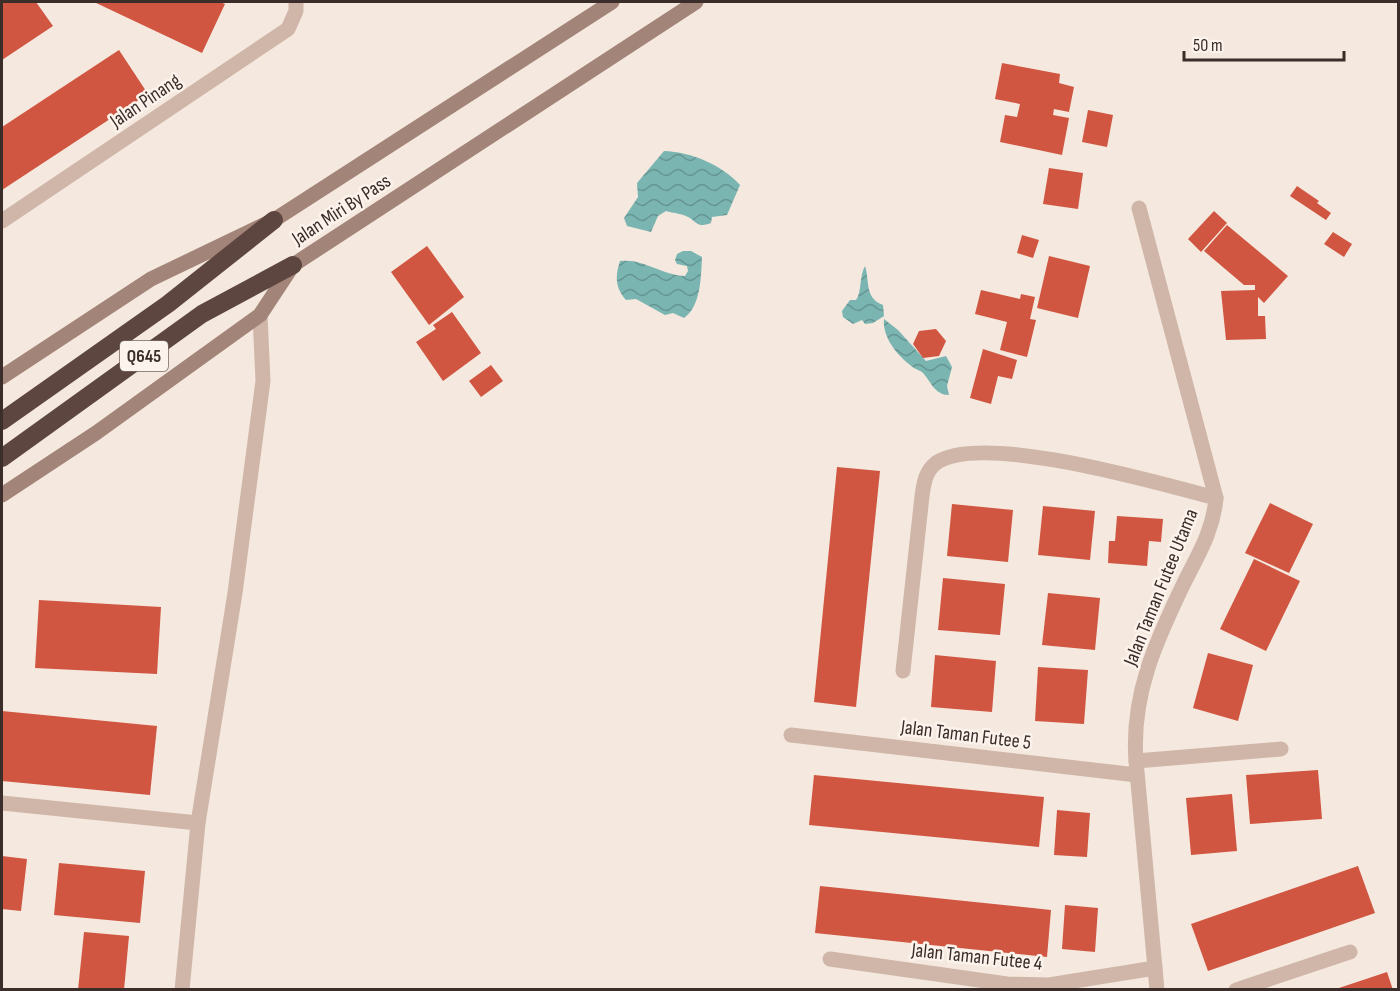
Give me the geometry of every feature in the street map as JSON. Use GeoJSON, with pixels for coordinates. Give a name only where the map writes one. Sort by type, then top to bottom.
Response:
{"type":"FeatureCollection","features":[{"type":"Feature","properties":{"kind":"highway","name":"Q645"},"geometry":{"type":"LineString","coordinates":[[2,421],[168,304],[274,220]]}},
{"type":"Feature","properties":{"kind":"highway","name":"Q645"},"geometry":{"type":"LineString","coordinates":[[2,458],[202,314],[293,265]]}},
{"type":"Feature","properties":{"kind":"main road","name":"Jalan Miri By Pass"},"geometry":{"type":"LineString","coordinates":[[2,377],[151,279],[274,220],[612,2]]}},
{"type":"Feature","properties":{"kind":"main road","name":"Jalan Miri By Pass"},"geometry":{"type":"LineString","coordinates":[[2,495],[96,433],[260,315],[293,265],[696,2]]}},
{"type":"Feature","properties":{"kind":"street","name":"Jalan Pinang"},"geometry":{"type":"LineString","coordinates":[[2,221],[288,29],[296,11],[296,2]]}},
{"type":"Feature","properties":{"kind":"street","name":"Jalan Taman Futee Utama"},"geometry":{"type":"LineString","coordinates":[[1139,208],[1216,498],[1214,522],[1153,651],[1137,706],[1134,733],[1136,768],[1157,990]]}},
{"type":"Feature","properties":{"kind":"street"},"geometry":{"type":"LineString","coordinates":[[182,990],[198,823],[235,593],[263,381],[260,315]]}},
{"type":"Feature","properties":{"kind":"street"},"geometry":{"type":"LineString","coordinates":[[903,671],[922,496],[926,474],[937,463],[954,455],[991,452],[1104,469],[1216,498]]}},
{"type":"Feature","properties":{"kind":"street","name":"Jalan Taman Futee 5"},"geometry":{"type":"LineString","coordinates":[[791,735],[1136,768],[1281,749]]}},
{"type":"Feature","properties":{"kind":"street"},"geometry":{"type":"LineString","coordinates":[[2,803],[198,823]]}},
{"type":"Feature","properties":{"kind":"street"},"geometry":{"type":"LineString","coordinates":[[1236,990],[1350,952]]}},
{"type":"Feature","properties":{"kind":"street","name":"Jalan Taman Futee 4"},"geometry":{"type":"LineString","coordinates":[[830,959],[1007,984],[1049,985],[1155,968]]}},
{"type":"Feature","properties":{"kind":"water"},"geometry":{"type":"Polygon","coordinates":[[[664,151],[685,154],[706,161],[724,171],[740,185],[727,215],[712,217],[711,223],[701,225],[685,216],[666,211],[658,216],[651,232],[627,226],[624,218],[638,197],[637,183],[664,151]]]}},
{"type":"Feature","properties":{"kind":"water"},"geometry":{"type":"Polygon","coordinates":[[[691,251],[702,257],[697,299],[690,313],[684,318],[673,313],[665,315],[636,299],[626,300],[622,295],[617,282],[620,261],[636,262],[685,276],[688,271],[687,266],[677,264],[675,260],[677,254],[691,251]]]}},
{"type":"Feature","properties":{"kind":"water"},"geometry":{"type":"Polygon","coordinates":[[[865,266],[870,294],[883,305],[884,316],[873,323],[865,324],[862,320],[853,324],[843,317],[842,311],[850,300],[856,300],[858,297],[865,266]]]}},
{"type":"Feature","properties":{"kind":"water"},"geometry":{"type":"Polygon","coordinates":[[[884,319],[898,330],[926,361],[946,356],[952,367],[947,386],[949,395],[940,393],[923,373],[898,353],[886,334],[884,319]]]}},
{"type":"Feature","properties":{"kind":"building"},"geometry":{"type":"Polygon","coordinates":[[[2,2],[36,2],[53,26],[2,60],[2,2]]]}},
{"type":"Feature","properties":{"kind":"building"},"geometry":{"type":"Polygon","coordinates":[[[94,2],[220,2],[225,4],[202,53],[94,2]]]}},
{"type":"Feature","properties":{"kind":"building"},"geometry":{"type":"Polygon","coordinates":[[[119,50],[148,94],[2,190],[2,127],[119,50]]]}},
{"type":"Feature","properties":{"kind":"building"},"geometry":{"type":"Polygon","coordinates":[[[1002,63],[1060,74],[1059,83],[1074,87],[1069,112],[1054,109],[1053,115],[1069,118],[1062,155],[1000,142],[1005,115],[1017,117],[1020,104],[995,99],[1002,63]]]}},
{"type":"Feature","properties":{"kind":"building"},"geometry":{"type":"Polygon","coordinates":[[[1088,110],[1113,115],[1107,147],[1082,142],[1088,110]]]}},
{"type":"Feature","properties":{"kind":"building"},"geometry":{"type":"Polygon","coordinates":[[[1049,168],[1083,173],[1078,209],[1043,204],[1049,168]]]}},
{"type":"Feature","properties":{"kind":"building"},"geometry":{"type":"Polygon","coordinates":[[[1297,186],[1319,201],[1317,203],[1331,213],[1326,220],[1290,196],[1297,186]]]}},
{"type":"Feature","properties":{"kind":"building"},"geometry":{"type":"Polygon","coordinates":[[[1214,211],[1227,223],[1201,252],[1188,239],[1214,211]]]}},
{"type":"Feature","properties":{"kind":"building"},"geometry":{"type":"Polygon","coordinates":[[[1227,225],[1288,276],[1264,303],[1258,297],[1258,316],[1265,316],[1266,339],[1226,340],[1221,291],[1255,290],[1255,285],[1244,285],[1204,251],[1227,225]]]}},
{"type":"Feature","properties":{"kind":"building"},"geometry":{"type":"Polygon","coordinates":[[[1333,232],[1352,244],[1344,257],[1324,244],[1333,232]]]}},
{"type":"Feature","properties":{"kind":"building"},"geometry":{"type":"Polygon","coordinates":[[[1022,235],[1039,240],[1033,258],[1017,253],[1022,235]]]}},
{"type":"Feature","properties":{"kind":"building"},"geometry":{"type":"Polygon","coordinates":[[[427,246],[464,297],[429,325],[391,272],[427,246]]]}},
{"type":"Feature","properties":{"kind":"building"},"geometry":{"type":"Polygon","coordinates":[[[1049,256],[1090,266],[1078,318],[1037,308],[1049,256]]]}},
{"type":"Feature","properties":{"kind":"building"},"geometry":{"type":"Polygon","coordinates":[[[981,290],[1020,299],[1021,294],[1035,297],[1030,319],[1036,320],[1027,357],[1000,350],[1007,322],[975,314],[981,290]]]}},
{"type":"Feature","properties":{"kind":"building"},"geometry":{"type":"Polygon","coordinates":[[[452,312],[481,353],[443,381],[416,342],[436,329],[433,325],[452,312]]]}},
{"type":"Feature","properties":{"kind":"building"},"geometry":{"type":"Polygon","coordinates":[[[936,329],[946,341],[939,356],[923,358],[913,344],[919,331],[936,329]]]}},
{"type":"Feature","properties":{"kind":"building"},"geometry":{"type":"Polygon","coordinates":[[[983,349],[1017,360],[1012,379],[998,376],[991,404],[970,398],[983,349]]]}},
{"type":"Feature","properties":{"kind":"building"},"geometry":{"type":"Polygon","coordinates":[[[491,365],[503,381],[481,397],[469,381],[491,365]]]}},
{"type":"Feature","properties":{"kind":"building"},"geometry":{"type":"Polygon","coordinates":[[[837,467],[880,471],[856,707],[814,702],[837,467]]]}},
{"type":"Feature","properties":{"kind":"building"},"geometry":{"type":"Polygon","coordinates":[[[1270,503],[1313,524],[1289,573],[1245,553],[1270,503]]]}},
{"type":"Feature","properties":{"kind":"building"},"geometry":{"type":"Polygon","coordinates":[[[952,504],[1013,510],[1008,562],[947,556],[952,504]]]}},
{"type":"Feature","properties":{"kind":"building"},"geometry":{"type":"Polygon","coordinates":[[[1043,506],[1095,511],[1090,560],[1038,555],[1043,506]]]}},
{"type":"Feature","properties":{"kind":"building"},"geometry":{"type":"Polygon","coordinates":[[[1117,516],[1163,519],[1161,542],[1149,541],[1147,566],[1108,563],[1109,541],[1115,541],[1117,516]]]}},
{"type":"Feature","properties":{"kind":"building"},"geometry":{"type":"Polygon","coordinates":[[[1254,559],[1300,581],[1266,651],[1220,629],[1254,559]]]}},
{"type":"Feature","properties":{"kind":"building"},"geometry":{"type":"Polygon","coordinates":[[[943,578],[1005,584],[1000,635],[938,630],[943,578]]]}},
{"type":"Feature","properties":{"kind":"building"},"geometry":{"type":"Polygon","coordinates":[[[1048,593],[1100,598],[1095,650],[1042,645],[1048,593]]]}},
{"type":"Feature","properties":{"kind":"building"},"geometry":{"type":"Polygon","coordinates":[[[39,600],[161,607],[157,674],[35,668],[39,600]]]}},
{"type":"Feature","properties":{"kind":"building"},"geometry":{"type":"Polygon","coordinates":[[[1208,653],[1253,665],[1238,721],[1193,708],[1208,653]]]}},
{"type":"Feature","properties":{"kind":"building"},"geometry":{"type":"Polygon","coordinates":[[[935,655],[996,661],[992,712],[931,707],[935,655]]]}},
{"type":"Feature","properties":{"kind":"building"},"geometry":{"type":"Polygon","coordinates":[[[1038,667],[1088,670],[1084,724],[1035,721],[1038,667]]]}},
{"type":"Feature","properties":{"kind":"building"},"geometry":{"type":"Polygon","coordinates":[[[2,711],[157,726],[150,795],[2,781],[2,711]]]}},
{"type":"Feature","properties":{"kind":"building"},"geometry":{"type":"Polygon","coordinates":[[[1318,770],[1322,819],[1250,824],[1246,775],[1318,770]]]}},
{"type":"Feature","properties":{"kind":"building"},"geometry":{"type":"Polygon","coordinates":[[[814,775],[1044,797],[1039,847],[809,825],[814,775]]]}},
{"type":"Feature","properties":{"kind":"building"},"geometry":{"type":"Polygon","coordinates":[[[1232,794],[1237,851],[1191,855],[1186,798],[1232,794]]]}},
{"type":"Feature","properties":{"kind":"building"},"geometry":{"type":"Polygon","coordinates":[[[1057,810],[1090,813],[1087,857],[1054,855],[1057,810]]]}},
{"type":"Feature","properties":{"kind":"building"},"geometry":{"type":"Polygon","coordinates":[[[2,856],[27,859],[21,911],[2,909],[2,856]]]}},
{"type":"Feature","properties":{"kind":"building"},"geometry":{"type":"Polygon","coordinates":[[[59,863],[145,871],[140,923],[54,915],[59,863]]]}},
{"type":"Feature","properties":{"kind":"building"},"geometry":{"type":"Polygon","coordinates":[[[1358,866],[1375,913],[1208,971],[1191,924],[1358,866]]]}},
{"type":"Feature","properties":{"kind":"building"},"geometry":{"type":"Polygon","coordinates":[[[820,886],[1051,910],[1047,957],[815,933],[820,886]]]}},
{"type":"Feature","properties":{"kind":"building"},"geometry":{"type":"Polygon","coordinates":[[[1065,905],[1098,908],[1095,952],[1062,949],[1065,905]]]}},
{"type":"Feature","properties":{"kind":"building"},"geometry":{"type":"Polygon","coordinates":[[[84,932],[129,936],[124,990],[78,990],[84,932]]]}},
{"type":"Feature","properties":{"kind":"building"},"geometry":{"type":"Polygon","coordinates":[[[1387,972],[1393,990],[1336,990],[1336,989],[1387,972]]]}}]}
